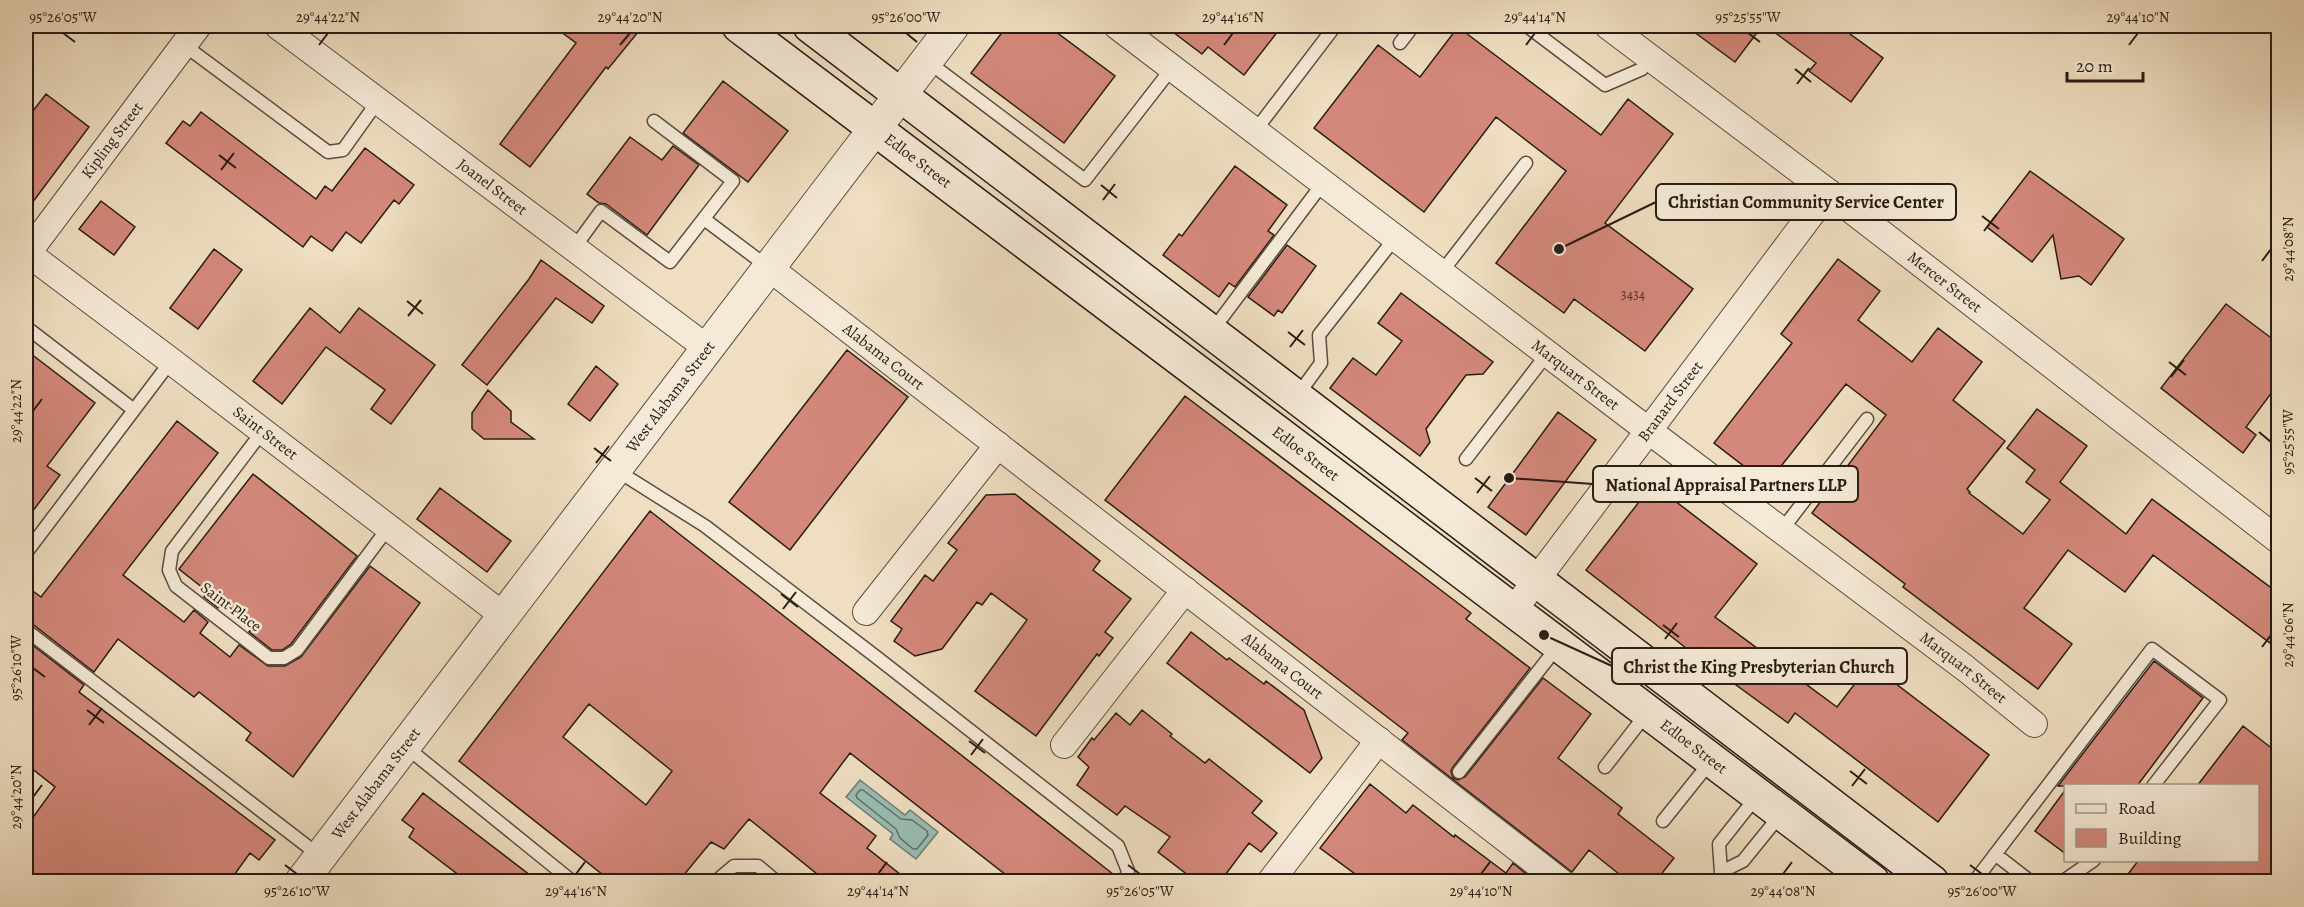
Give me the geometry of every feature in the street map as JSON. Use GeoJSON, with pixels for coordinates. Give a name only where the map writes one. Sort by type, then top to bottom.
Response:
{"type":"FeatureCollection","features":[{"type":"Feature","properties":{"kind":"main road","name":"Edloe Street"},"geometry":{"type":"LineString","coordinates":[[739,26],[1873,882]]}},
{"type":"Feature","properties":{"kind":"main road"},"geometry":{"type":"LineString","coordinates":[[810,26],[1932,882]]}},
{"type":"Feature","properties":{"kind":"main road"},"geometry":{"type":"LineString","coordinates":[[1186,364],[1211,332]]}},
{"type":"Feature","properties":{"kind":"main road"},"geometry":{"type":"LineString","coordinates":[[1770,804],[1794,775]]}},
{"type":"Feature","properties":{"kind":"street","name":"Joanel Street"},"geometry":{"type":"LineString","coordinates":[[278,26],[707,348]]}},
{"type":"Feature","properties":{"kind":"street","name":"West Alabama Street"},"geometry":{"type":"LineString","coordinates":[[301,882],[952,26]]}},
{"type":"Feature","properties":{"kind":"street","name":"Marquart Street"},"geometry":{"type":"LineString","coordinates":[[1117,26],[1547,354],[1965,668],[2034,724]]}},
{"type":"Feature","properties":{"kind":"street","name":"Mercer Street"},"geometry":{"type":"LineString","coordinates":[[1608,26],[1828,192],[2278,540]]}},
{"type":"Feature","properties":{"kind":"street","name":"Kipling Street"},"geometry":{"type":"LineString","coordinates":[[26,253],[191,35]]}},
{"type":"Feature","properties":{"kind":"street","name":"Branard Street"},"geometry":{"type":"LineString","coordinates":[[1513,611],[1828,192]]}},
{"type":"Feature","properties":{"kind":"street","name":"Saint Street"},"geometry":{"type":"LineString","coordinates":[[26,253],[504,615]]}},
{"type":"Feature","properties":{"kind":"street","name":"Alabama Court"},"geometry":{"type":"LineString","coordinates":[[768,267],[1561,882]]}},
{"type":"Feature","properties":{"kind":"street"},"geometry":{"type":"LineString","coordinates":[[866,612],[998,445]]}},
{"type":"Feature","properties":{"kind":"street"},"geometry":{"type":"LineString","coordinates":[[1064,745],[1185,590]]}},
{"type":"Feature","properties":{"kind":"street"},"geometry":{"type":"LineString","coordinates":[[1270,882],[1379,740]]}},
{"type":"Feature","properties":{"kind":"lane"},"geometry":{"type":"LineString","coordinates":[[1255,131],[1335,26]]}},
{"type":"Feature","properties":{"kind":"lane"},"geometry":{"type":"LineString","coordinates":[[1400,43],[1413,26]]}},
{"type":"Feature","properties":{"kind":"lane"},"geometry":{"type":"LineString","coordinates":[[1527,26],[1605,85],[1642,69],[1650,57]]}},
{"type":"Feature","properties":{"kind":"lane"},"geometry":{"type":"LineString","coordinates":[[191,35],[328,152],[343,150],[378,101]]}},
{"type":"Feature","properties":{"kind":"lane"},"geometry":{"type":"LineString","coordinates":[[926,61],[1085,180],[1172,68]]}},
{"type":"Feature","properties":{"kind":"lane"},"geometry":{"type":"LineString","coordinates":[[574,248],[601,212],[670,262],[733,181],[654,122]]}},
{"type":"Feature","properties":{"kind":"lane"},"geometry":{"type":"LineString","coordinates":[[1441,273],[1526,163]]}},
{"type":"Feature","properties":{"kind":"lane"},"geometry":{"type":"LineString","coordinates":[[1211,332],[1323,183]]}},
{"type":"Feature","properties":{"kind":"lane"},"geometry":{"type":"LineString","coordinates":[[704,219],[768,267]]}},
{"type":"Feature","properties":{"kind":"lane"},"geometry":{"type":"LineString","coordinates":[[1296,397],[1321,363],[1319,335],[1395,238]]}},
{"type":"Feature","properties":{"kind":"lane"},"geometry":{"type":"LineString","coordinates":[[26,327],[134,410]]}},
{"type":"Feature","properties":{"kind":"lane"},"geometry":{"type":"LineString","coordinates":[[1466,459],[1547,354]]}},
{"type":"Feature","properties":{"kind":"lane"},"geometry":{"type":"LineString","coordinates":[[26,553],[171,361]]}},
{"type":"Feature","properties":{"kind":"lane"},"geometry":{"type":"LineString","coordinates":[[1781,531],[1867,418]]}},
{"type":"Feature","properties":{"kind":"lane","name":"Saint Place"},"geometry":{"type":"LineString","coordinates":[[262,432],[172,551],[169,570],[176,586],[269,658],[284,658],[297,650],[388,528]]}},
{"type":"Feature","properties":{"kind":"lane"},"geometry":{"type":"LineString","coordinates":[[615,469],[705,526],[885,663],[1118,846],[1128,871],[1125,882]]}},
{"type":"Feature","properties":{"kind":"lane"},"geometry":{"type":"LineString","coordinates":[[26,630],[320,856]]}},
{"type":"Feature","properties":{"kind":"lane"},"geometry":{"type":"LineString","coordinates":[[1459,772],[1559,645]]}},
{"type":"Feature","properties":{"kind":"lane"},"geometry":{"type":"LineString","coordinates":[[1974,882],[2152,649],[2220,700],[2155,784]]}},
{"type":"Feature","properties":{"kind":"lane"},"geometry":{"type":"LineString","coordinates":[[1605,767],[1648,712]]}},
{"type":"Feature","properties":{"kind":"lane"},"geometry":{"type":"LineString","coordinates":[[404,746],[573,882]]}},
{"type":"Feature","properties":{"kind":"lane"},"geometry":{"type":"LineString","coordinates":[[1663,821],[1711,760]]}},
{"type":"Feature","properties":{"kind":"lane"},"geometry":{"type":"LineString","coordinates":[[1718,877],[1719,844],[1770,804]]}},
{"type":"Feature","properties":{"kind":"lane"},"geometry":{"type":"LineString","coordinates":[[1718,877],[1743,861],[1770,804]]}},
{"type":"Feature","properties":{"kind":"lane"},"geometry":{"type":"LineString","coordinates":[[1995,854],[2031,882]]}},
{"type":"Feature","properties":{"kind":"lane"},"geometry":{"type":"LineString","coordinates":[[2062,882],[2092,862]]}},
{"type":"Feature","properties":{"kind":"lane"},"geometry":{"type":"LineString","coordinates":[[715,882],[734,866],[758,866],[777,882]]}},
{"type":"Feature","properties":{"kind":"water"},"geometry":{"type":"Polygon","coordinates":[[[860,780],[905,815],[910,810],[938,832],[916,859],[890,839],[893,834],[846,797],[860,780]]]}},
{"type":"Feature","properties":{"kind":"building"},"geometry":{"type":"Polygon","coordinates":[[[553,26],[643,26],[608,69],[606,67],[530,167],[500,144],[576,43],[553,26]]]}},
{"type":"Feature","properties":{"kind":"building"},"geometry":{"type":"Polygon","coordinates":[[[1007,26],[1048,26],[1115,76],[1064,143],[971,73],[1007,26]]]}},
{"type":"Feature","properties":{"kind":"building"},"geometry":{"type":"Polygon","coordinates":[[[1165,26],[1282,26],[1244,75],[1208,47],[1202,54],[1165,26]]]}},
{"type":"Feature","properties":{"kind":"building"},"geometry":{"type":"Polygon","coordinates":[[[1686,26],[1762,26],[1735,62],[1686,26]]]}},
{"type":"Feature","properties":{"kind":"building"},"geometry":{"type":"Polygon","coordinates":[[[1766,26],[1839,26],[1883,58],[1851,102],[1809,71],[1816,63],[1766,26]]]}},
{"type":"Feature","properties":{"kind":"building"},"geometry":{"type":"Polygon","coordinates":[[[1458,27],[1601,135],[1628,99],[1673,134],[1605,223],[1693,289],[1645,351],[1574,299],[1564,313],[1496,263],[1566,171],[1496,117],[1424,212],[1314,128],[1378,45],[1420,77],[1458,27]]]}},
{"type":"Feature","properties":{"kind":"building"},"geometry":{"type":"Polygon","coordinates":[[[723,81],[788,131],[748,182],[683,133],[723,81]]]}},
{"type":"Feature","properties":{"kind":"building"},"geometry":{"type":"Polygon","coordinates":[[[46,94],[89,127],[26,211],[26,120],[46,94]]]}},
{"type":"Feature","properties":{"kind":"building"},"geometry":{"type":"Polygon","coordinates":[[[201,112],[316,199],[325,186],[332,191],[365,148],[414,185],[399,204],[394,200],[361,243],[346,232],[332,251],[311,236],[303,247],[166,143],[183,121],[190,126],[201,112]]]}},
{"type":"Feature","properties":{"kind":"building"},"geometry":{"type":"Polygon","coordinates":[[[630,137],[662,160],[673,146],[699,165],[647,235],[606,204],[599,203],[587,194],[630,137]]]}},
{"type":"Feature","properties":{"kind":"building"},"geometry":{"type":"Polygon","coordinates":[[[1235,166],[1287,205],[1268,231],[1274,235],[1235,287],[1229,283],[1219,297],[1163,255],[1179,234],[1182,236],[1235,166]]]}},
{"type":"Feature","properties":{"kind":"building"},"geometry":{"type":"Polygon","coordinates":[[[2030,171],[2124,239],[2091,285],[2079,276],[2061,279],[2053,235],[2032,262],[1987,227],[2030,171]]]}},
{"type":"Feature","properties":{"kind":"building"},"geometry":{"type":"Polygon","coordinates":[[[101,201],[135,227],[114,255],[79,229],[101,201]]]}},
{"type":"Feature","properties":{"kind":"building"},"geometry":{"type":"Polygon","coordinates":[[[1287,245],[1316,266],[1282,313],[1278,310],[1274,316],[1248,297],[1287,245]]]}},
{"type":"Feature","properties":{"kind":"building"},"geometry":{"type":"Polygon","coordinates":[[[214,249],[242,270],[198,329],[170,308],[214,249]]]}},
{"type":"Feature","properties":{"kind":"building"},"geometry":{"type":"Polygon","coordinates":[[[1838,259],[1880,291],[1858,320],[1912,362],[1938,328],[1982,362],[1953,400],[2005,441],[1967,489],[1969,493],[2023,534],[2050,500],[2026,482],[2035,470],[2007,448],[2037,409],[2087,446],[2060,482],[2126,534],[2152,499],[2278,593],[2278,649],[2153,555],[2125,592],[2068,550],[2024,608],[2072,644],[2038,689],[1903,587],[1905,584],[1812,513],[1886,415],[1846,384],[1767,484],[1714,443],[1792,343],[1781,334],[1838,259]]]}},
{"type":"Feature","properties":{"kind":"building"},"geometry":{"type":"Polygon","coordinates":[[[541,260],[604,306],[592,323],[556,298],[487,385],[462,365],[529,279],[541,260]]]}},
{"type":"Feature","properties":{"kind":"building"},"geometry":{"type":"Polygon","coordinates":[[[1401,293],[1493,362],[1483,374],[1466,375],[1426,429],[1430,442],[1420,456],[1330,388],[1353,358],[1376,375],[1402,341],[1378,323],[1401,293]]]}},
{"type":"Feature","properties":{"kind":"building"},"geometry":{"type":"Polygon","coordinates":[[[2226,304],[2278,343],[2278,384],[2246,427],[2256,435],[2243,453],[2161,388],[2226,304]]]}},
{"type":"Feature","properties":{"kind":"building"},"geometry":{"type":"Polygon","coordinates":[[[310,308],[340,333],[359,308],[435,365],[391,424],[371,409],[385,390],[326,347],[282,404],[253,381],[310,308]]]}},
{"type":"Feature","properties":{"kind":"building"},"geometry":{"type":"Polygon","coordinates":[[[26,350],[95,403],[47,466],[60,475],[26,520],[26,350]]]}},
{"type":"Feature","properties":{"kind":"building"},"geometry":{"type":"Polygon","coordinates":[[[847,350],[908,397],[790,550],[729,502],[847,350]]]}},
{"type":"Feature","properties":{"kind":"building"},"geometry":{"type":"Polygon","coordinates":[[[596,366],[618,384],[590,421],[568,404],[596,366]]]}},
{"type":"Feature","properties":{"kind":"building"},"geometry":{"type":"Polygon","coordinates":[[[488,390],[511,411],[511,422],[534,439],[484,439],[472,429],[472,413],[488,390]]]}},
{"type":"Feature","properties":{"kind":"building"},"geometry":{"type":"Polygon","coordinates":[[[1185,396],[1471,613],[1466,619],[1530,668],[1453,767],[1451,771],[1453,778],[1458,780],[1465,777],[1543,678],[1591,714],[1558,758],[1622,808],[1618,814],[1674,858],[1655,882],[1629,882],[1589,850],[1572,872],[1402,740],[1408,733],[1105,500],[1185,396]]]}},
{"type":"Feature","properties":{"kind":"building"},"geometry":{"type":"Polygon","coordinates":[[[1558,412],[1596,440],[1526,535],[1488,507],[1558,412]]]}},
{"type":"Feature","properties":{"kind":"building"},"geometry":{"type":"Polygon","coordinates":[[[177,421],[218,453],[123,575],[184,622],[194,610],[208,622],[200,633],[230,657],[239,645],[268,666],[285,666],[301,657],[370,566],[420,603],[293,777],[246,740],[251,733],[199,692],[194,697],[118,639],[94,672],[31,623],[26,622],[26,586],[41,597],[177,421]]]}},
{"type":"Feature","properties":{"kind":"building"},"geometry":{"type":"Polygon","coordinates":[[[253,474],[357,556],[291,644],[282,650],[272,650],[249,632],[254,626],[223,602],[218,608],[204,597],[208,592],[179,569],[253,474]]]}},
{"type":"Feature","properties":{"kind":"building"},"geometry":{"type":"Polygon","coordinates":[[[1653,484],[1757,564],[1715,617],[1837,707],[1870,664],[1989,755],[1938,822],[1795,713],[1788,723],[1695,655],[1586,570],[1653,484]]]}},
{"type":"Feature","properties":{"kind":"building"},"geometry":{"type":"Polygon","coordinates":[[[440,488],[511,541],[487,572],[417,519],[440,488]]]}},
{"type":"Feature","properties":{"kind":"building"},"geometry":{"type":"Polygon","coordinates":[[[1015,494],[1100,561],[1093,570],[1131,599],[1105,632],[1113,638],[1099,656],[1097,654],[1036,736],[975,691],[1027,620],[991,593],[982,605],[977,602],[942,649],[915,656],[894,641],[902,629],[891,621],[925,575],[933,581],[957,550],[948,543],[986,495],[1015,494]]]}},
{"type":"Feature","properties":{"kind":"building"},"geometry":{"type":"Polygon","coordinates":[[[650,511],[1118,878],[1117,882],[1015,882],[850,753],[820,793],[876,836],[867,848],[910,882],[827,882],[749,819],[724,849],[711,842],[678,882],[612,882],[459,761],[650,511]],[[589,704],[563,737],[646,805],[672,771],[589,704]]]}},
{"type":"Feature","properties":{"kind":"building"},"geometry":{"type":"Polygon","coordinates":[[[1191,632],[1227,660],[1229,658],[1264,684],[1266,681],[1304,710],[1322,758],[1310,773],[1167,663],[1191,632]]]}},
{"type":"Feature","properties":{"kind":"building"},"geometry":{"type":"Polygon","coordinates":[[[26,640],[84,685],[79,692],[275,840],[259,860],[250,853],[229,882],[45,882],[26,868],[26,827],[55,787],[26,764],[26,640]]]}},
{"type":"Feature","properties":{"kind":"building"},"geometry":{"type":"Polygon","coordinates":[[[2154,661],[2203,698],[2138,784],[2064,784],[2064,786],[2058,786],[2154,661]]]}},
{"type":"Feature","properties":{"kind":"building"},"geometry":{"type":"Polygon","coordinates":[[[1142,710],[1172,734],[1170,736],[1205,763],[1209,759],[1262,801],[1252,813],[1277,833],[1261,852],[1249,843],[1220,882],[1197,882],[1158,852],[1170,837],[1125,806],[1117,815],[1077,785],[1089,767],[1078,757],[1092,738],[1094,740],[1116,713],[1130,725],[1142,710]]]}},
{"type":"Feature","properties":{"kind":"building"},"geometry":{"type":"Polygon","coordinates":[[[2243,726],[2278,753],[2278,882],[2122,882],[2137,862],[2259,862],[2259,784],[2199,784],[2243,726]]]}},
{"type":"Feature","properties":{"kind":"building"},"geometry":{"type":"Polygon","coordinates":[[[1370,784],[1406,813],[1413,805],[1506,873],[1513,863],[1536,882],[1366,882],[1320,848],[1370,784]]]}},
{"type":"Feature","properties":{"kind":"building"},"geometry":{"type":"Polygon","coordinates":[[[2064,792],[2064,853],[2035,831],[2064,792]]]}},
{"type":"Feature","properties":{"kind":"building"},"geometry":{"type":"Polygon","coordinates":[[[423,793],[539,882],[468,882],[409,837],[414,829],[402,820],[423,793]]]}},
{"type":"Feature","properties":{"kind":"place","name":"Christian Community Service Center"},"geometry":{"type":"Point","coordinates":[1559,249]}},
{"type":"Feature","properties":{"kind":"place","name":"National Appraisal Partners LLP"},"geometry":{"type":"Point","coordinates":[1509,478]}},
{"type":"Feature","properties":{"kind":"place","name":"Christ the King Presbyterian Church"},"geometry":{"type":"Point","coordinates":[1544,635]}}]}
